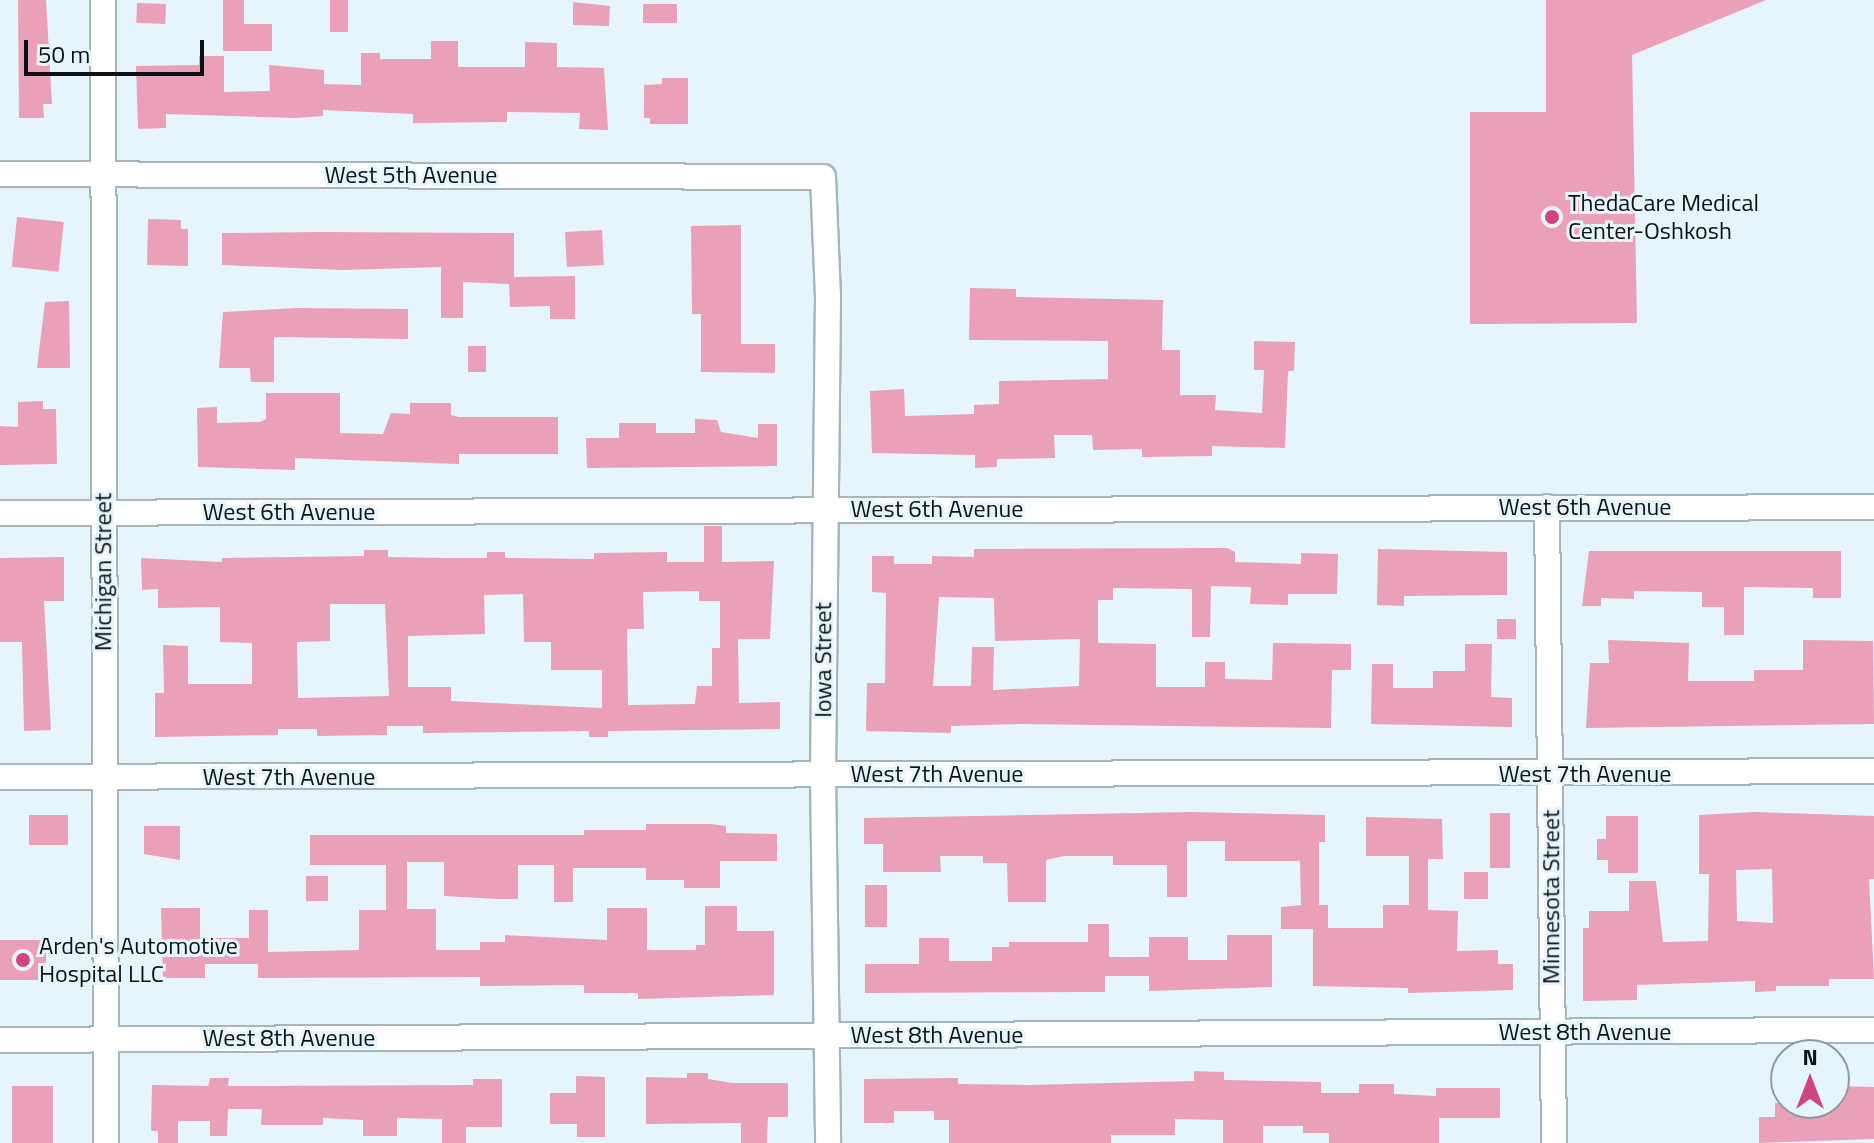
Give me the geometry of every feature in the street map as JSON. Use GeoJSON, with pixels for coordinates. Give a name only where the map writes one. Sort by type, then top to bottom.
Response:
{"type":"FeatureCollection","features":[{"type":"Feature","properties":{"kind":"street","name":"Michigan Street"},"geometry":{"type":"LineString","coordinates":[[103,0],[103,1038],[106,1143]]}},
{"type":"Feature","properties":{"kind":"street","name":"West 5th Avenue"},"geometry":{"type":"LineString","coordinates":[[0,174],[823,177]]}},
{"type":"Feature","properties":{"kind":"street","name":"Iowa Street"},"geometry":{"type":"LineString","coordinates":[[823,177],[828,297],[823,509],[828,1143]]}},
{"type":"Feature","properties":{"kind":"street","name":"Minnesota Street"},"geometry":{"type":"LineString","coordinates":[[1547,507],[1554,1143]]}},
{"type":"Feature","properties":{"kind":"street","name":"West 6th Avenue"},"geometry":{"type":"LineString","coordinates":[[0,513],[1874,507]]}},
{"type":"Feature","properties":{"kind":"street","name":"West 7th Avenue"},"geometry":{"type":"LineString","coordinates":[[0,777],[1874,771]]}},
{"type":"Feature","properties":{"kind":"street","name":"West 8th Avenue"},"geometry":{"type":"LineString","coordinates":[[0,1040],[1874,1030]]}},
{"type":"Feature","properties":{"kind":"building"},"geometry":{"type":"Polygon","coordinates":[[[18,0],[46,0],[52,104],[43,104],[44,118],[19,118],[18,0]]]}},
{"type":"Feature","properties":{"kind":"building"},"geometry":{"type":"Polygon","coordinates":[[[223,0],[244,0],[244,24],[272,24],[272,51],[223,51],[223,0]]]}},
{"type":"Feature","properties":{"kind":"building"},"geometry":{"type":"Polygon","coordinates":[[[330,0],[348,0],[348,32],[330,32],[330,0]]]}},
{"type":"Feature","properties":{"kind":"building","name":"ThedaCare Medical Center-Oshkosh"},"geometry":{"type":"Polygon","coordinates":[[[1546,0],[1766,0],[1632,55],[1637,323],[1470,324],[1470,112],[1546,112],[1546,0]]]}},
{"type":"Feature","properties":{"kind":"building"},"geometry":{"type":"Polygon","coordinates":[[[573,2],[610,6],[609,26],[573,25],[573,2]]]}},
{"type":"Feature","properties":{"kind":"building"},"geometry":{"type":"Polygon","coordinates":[[[137,3],[166,4],[165,24],[136,23],[137,3]]]}},
{"type":"Feature","properties":{"kind":"building"},"geometry":{"type":"Polygon","coordinates":[[[643,4],[677,4],[677,23],[643,23],[643,4]]]}},
{"type":"Feature","properties":{"kind":"building"},"geometry":{"type":"Polygon","coordinates":[[[431,41],[458,41],[458,67],[525,67],[525,42],[557,43],[557,67],[604,68],[608,130],[579,129],[580,113],[507,112],[507,122],[413,123],[413,114],[323,110],[323,116],[295,118],[166,114],[166,128],[138,129],[136,66],[199,65],[199,56],[224,56],[224,92],[270,91],[269,65],[324,70],[324,84],[361,85],[361,53],[380,53],[380,59],[431,59],[431,41]]]}},
{"type":"Feature","properties":{"kind":"building"},"geometry":{"type":"Polygon","coordinates":[[[662,78],[688,78],[688,124],[650,124],[650,118],[644,118],[644,85],[662,84],[662,78]]]}},
{"type":"Feature","properties":{"kind":"building"},"geometry":{"type":"Polygon","coordinates":[[[17,217],[64,222],[59,272],[12,267],[17,217]]]}},
{"type":"Feature","properties":{"kind":"building"},"geometry":{"type":"Polygon","coordinates":[[[148,219],[181,220],[181,229],[188,229],[188,266],[147,265],[148,219]]]}},
{"type":"Feature","properties":{"kind":"building"},"geometry":{"type":"Polygon","coordinates":[[[741,225],[741,344],[775,344],[775,373],[701,372],[701,314],[692,314],[691,226],[741,225]]]}},
{"type":"Feature","properties":{"kind":"building"},"geometry":{"type":"Polygon","coordinates":[[[602,230],[604,265],[567,267],[565,232],[602,230]]]}},
{"type":"Feature","properties":{"kind":"building"},"geometry":{"type":"Polygon","coordinates":[[[222,233],[514,233],[514,277],[575,276],[575,319],[550,319],[550,306],[510,307],[509,284],[463,282],[463,318],[441,318],[441,267],[343,270],[222,265],[222,233]]]}},
{"type":"Feature","properties":{"kind":"building"},"geometry":{"type":"Polygon","coordinates":[[[970,288],[1016,289],[1016,297],[1163,300],[1162,350],[1180,350],[1180,395],[1216,395],[1215,410],[1262,413],[1264,370],[1254,370],[1254,341],[1295,342],[1294,371],[1288,371],[1285,448],[1212,446],[1212,456],[1142,457],[1142,449],[1093,450],[1092,435],[1054,435],[1055,458],[997,459],[997,467],[975,468],[975,455],[872,453],[870,391],[904,389],[905,416],[974,414],[974,405],[999,404],[999,381],[1108,379],[1108,341],[969,340],[970,288]]]}},
{"type":"Feature","properties":{"kind":"building"},"geometry":{"type":"Polygon","coordinates":[[[69,301],[70,368],[37,368],[45,302],[69,301]]]}},
{"type":"Feature","properties":{"kind":"building"},"geometry":{"type":"Polygon","coordinates":[[[296,308],[408,309],[408,339],[274,337],[274,382],[251,382],[250,368],[219,368],[223,312],[296,308]]]}},
{"type":"Feature","properties":{"kind":"building"},"geometry":{"type":"Polygon","coordinates":[[[468,346],[486,346],[486,372],[468,372],[468,346]]]}},
{"type":"Feature","properties":{"kind":"building"},"geometry":{"type":"Polygon","coordinates":[[[266,393],[340,393],[340,433],[383,434],[391,413],[410,414],[410,403],[451,403],[451,415],[459,417],[558,417],[558,454],[459,454],[459,464],[295,458],[295,470],[198,467],[197,408],[217,407],[217,423],[260,422],[266,419],[266,393]]]}},
{"type":"Feature","properties":{"kind":"building"},"geometry":{"type":"Polygon","coordinates":[[[43,401],[43,409],[56,409],[57,464],[0,465],[0,426],[18,427],[18,402],[43,401]]]}},
{"type":"Feature","properties":{"kind":"building"},"geometry":{"type":"Polygon","coordinates":[[[695,419],[717,420],[721,432],[758,438],[758,424],[777,424],[777,466],[587,468],[586,438],[619,438],[619,423],[656,423],[656,433],[695,433],[695,419]]]}},
{"type":"Feature","properties":{"kind":"building"},"geometry":{"type":"Polygon","coordinates":[[[704,526],[722,526],[722,562],[774,561],[770,639],[738,639],[739,703],[780,702],[780,729],[608,731],[608,737],[589,737],[589,731],[423,733],[423,726],[387,726],[387,735],[317,736],[317,729],[278,729],[278,735],[155,737],[155,693],[164,693],[163,645],[188,646],[188,684],[252,684],[252,643],[220,642],[220,607],[158,608],[158,589],[142,590],[141,558],[222,562],[222,558],[364,556],[364,550],[388,550],[388,557],[446,558],[487,558],[487,552],[505,552],[505,558],[594,559],[594,553],[667,552],[667,562],[704,562],[704,526]],[[699,591],[643,592],[644,629],[627,629],[628,705],[695,704],[697,686],[712,686],[712,648],[720,648],[720,601],[699,601],[699,591]],[[523,594],[484,595],[485,634],[408,636],[408,687],[451,687],[451,701],[602,708],[602,670],[551,670],[551,642],[524,642],[523,594]],[[330,604],[330,641],[297,642],[298,698],[389,696],[385,604],[330,604]]]}},
{"type":"Feature","properties":{"kind":"building"},"geometry":{"type":"Polygon","coordinates":[[[1227,548],[1235,552],[1235,562],[1301,564],[1301,553],[1338,554],[1337,594],[1288,594],[1288,605],[1250,604],[1251,587],[1211,586],[1210,637],[1192,637],[1192,589],[1113,588],[1113,600],[1098,600],[1098,643],[1156,644],[1156,687],[1205,687],[1205,662],[1225,662],[1225,679],[1272,680],[1273,643],[1351,644],[1351,670],[1332,670],[1331,728],[1021,724],[951,726],[951,733],[866,731],[867,683],[885,683],[886,593],[872,592],[872,556],[894,556],[894,564],[932,564],[932,556],[974,557],[974,549],[1227,548]],[[939,597],[933,686],[971,686],[972,647],[994,647],[993,690],[1079,686],[1080,639],[995,641],[994,598],[939,597]]]}},
{"type":"Feature","properties":{"kind":"building"},"geometry":{"type":"Polygon","coordinates":[[[1378,549],[1507,552],[1507,595],[1404,596],[1404,606],[1377,605],[1378,549]]]}},
{"type":"Feature","properties":{"kind":"building"},"geometry":{"type":"Polygon","coordinates":[[[1589,551],[1841,551],[1841,598],[1813,598],[1813,588],[1744,587],[1744,635],[1724,635],[1724,607],[1702,607],[1702,592],[1634,591],[1634,599],[1601,598],[1601,606],[1582,606],[1589,551]]]}},
{"type":"Feature","properties":{"kind":"building"},"geometry":{"type":"Polygon","coordinates":[[[64,557],[64,601],[44,601],[51,730],[24,731],[22,642],[0,642],[0,558],[64,557]]]}},
{"type":"Feature","properties":{"kind":"building"},"geometry":{"type":"Polygon","coordinates":[[[1497,619],[1516,619],[1516,639],[1497,639],[1497,619]]]}},
{"type":"Feature","properties":{"kind":"building"},"geometry":{"type":"Polygon","coordinates":[[[1608,640],[1689,643],[1688,681],[1754,681],[1754,670],[1803,670],[1803,640],[1873,641],[1874,724],[1586,728],[1590,663],[1609,663],[1608,640]]]}},
{"type":"Feature","properties":{"kind":"building"},"geometry":{"type":"Polygon","coordinates":[[[1465,644],[1492,644],[1491,697],[1512,698],[1512,727],[1371,724],[1372,664],[1393,664],[1393,688],[1433,688],[1433,671],[1465,671],[1465,644]]]}},
{"type":"Feature","properties":{"kind":"building"},"geometry":{"type":"Polygon","coordinates":[[[1191,812],[1325,815],[1325,842],[1319,842],[1319,905],[1328,905],[1328,928],[1383,928],[1383,905],[1409,905],[1409,856],[1366,856],[1366,817],[1442,819],[1443,859],[1428,859],[1428,910],[1458,911],[1457,951],[1498,950],[1498,964],[1513,964],[1513,990],[1408,993],[1408,988],[1313,986],[1313,929],[1281,929],[1281,907],[1301,905],[1300,861],[1225,861],[1225,841],[1187,841],[1187,897],[1167,897],[1167,865],[1113,865],[1113,856],[1064,856],[1046,860],[1046,902],[1008,902],[1007,863],[983,863],[983,856],[940,856],[941,872],[883,872],[883,844],[864,844],[864,818],[1191,812]]]}},
{"type":"Feature","properties":{"kind":"building"},"geometry":{"type":"Polygon","coordinates":[[[1754,812],[1874,816],[1874,879],[1869,879],[1874,979],[1829,979],[1829,986],[1776,986],[1776,991],[1755,992],[1755,981],[1637,985],[1637,1000],[1583,1001],[1583,928],[1589,928],[1589,911],[1629,911],[1629,881],[1656,881],[1663,942],[1708,941],[1709,874],[1699,874],[1699,815],[1754,812]],[[1772,869],[1736,870],[1737,921],[1773,923],[1772,869]]]}},
{"type":"Feature","properties":{"kind":"building"},"geometry":{"type":"Polygon","coordinates":[[[1490,813],[1510,813],[1510,868],[1490,868],[1490,813]]]}},
{"type":"Feature","properties":{"kind":"building"},"geometry":{"type":"Polygon","coordinates":[[[29,815],[68,815],[68,845],[29,845],[29,815]]]}},
{"type":"Feature","properties":{"kind":"building"},"geometry":{"type":"Polygon","coordinates":[[[1606,816],[1638,816],[1638,873],[1608,873],[1608,860],[1597,860],[1597,839],[1606,839],[1606,816]]]}},
{"type":"Feature","properties":{"kind":"building"},"geometry":{"type":"Polygon","coordinates":[[[646,824],[711,824],[726,826],[726,833],[777,834],[777,861],[720,861],[720,888],[684,888],[684,880],[646,880],[646,868],[573,868],[573,902],[554,902],[554,865],[518,865],[518,899],[498,899],[444,896],[444,862],[407,862],[407,909],[436,909],[436,950],[480,950],[480,942],[505,942],[505,935],[607,940],[607,908],[647,908],[647,950],[696,950],[696,945],[705,945],[705,906],[737,906],[737,931],[774,931],[774,995],[638,999],[638,993],[584,993],[584,985],[480,986],[480,977],[258,978],[258,964],[205,964],[205,978],[163,978],[161,908],[200,908],[200,938],[249,938],[249,910],[268,910],[268,952],[359,950],[359,910],[386,910],[386,865],[310,865],[310,835],[584,835],[584,830],[646,830],[646,824]]]}},
{"type":"Feature","properties":{"kind":"building"},"geometry":{"type":"Polygon","coordinates":[[[144,826],[180,826],[180,860],[144,854],[144,826]]]}},
{"type":"Feature","properties":{"kind":"building"},"geometry":{"type":"Polygon","coordinates":[[[1464,872],[1488,872],[1488,899],[1464,899],[1464,872]]]}},
{"type":"Feature","properties":{"kind":"building"},"geometry":{"type":"Polygon","coordinates":[[[306,876],[328,876],[328,901],[306,901],[306,876]]]}},
{"type":"Feature","properties":{"kind":"building"},"geometry":{"type":"Polygon","coordinates":[[[865,885],[887,885],[887,927],[865,927],[865,885]]]}},
{"type":"Feature","properties":{"kind":"building"},"geometry":{"type":"Polygon","coordinates":[[[1088,924],[1109,924],[1109,957],[1149,957],[1149,937],[1188,937],[1188,960],[1227,960],[1227,935],[1272,935],[1272,987],[1149,991],[1149,976],[1105,976],[1105,992],[865,993],[865,964],[919,964],[919,938],[949,938],[949,961],[992,961],[992,947],[1009,947],[1009,942],[1088,942],[1088,924]]]}},
{"type":"Feature","properties":{"kind":"building","name":"Arden's Automotive Hospital LLC"},"geometry":{"type":"Polygon","coordinates":[[[0,940],[46,940],[46,980],[0,980],[0,940]]]}},
{"type":"Feature","properties":{"kind":"building"},"geometry":{"type":"Polygon","coordinates":[[[1194,1071],[1224,1072],[1224,1080],[1321,1082],[1321,1093],[1359,1093],[1359,1084],[1394,1084],[1394,1094],[1436,1096],[1436,1088],[1500,1088],[1500,1118],[1439,1118],[1439,1143],[1329,1143],[1329,1133],[1303,1133],[1303,1126],[1263,1126],[1263,1143],[1223,1143],[1223,1120],[1175,1119],[1175,1135],[1111,1135],[1111,1143],[949,1143],[949,1120],[934,1120],[934,1111],[894,1111],[894,1123],[864,1123],[864,1079],[958,1078],[958,1084],[1027,1085],[1194,1081],[1194,1071]]]}},
{"type":"Feature","properties":{"kind":"building"},"geometry":{"type":"Polygon","coordinates":[[[687,1073],[708,1073],[708,1079],[732,1083],[788,1083],[788,1117],[768,1117],[767,1143],[741,1143],[741,1123],[646,1124],[646,1077],[687,1078],[687,1073]]]}},
{"type":"Feature","properties":{"kind":"building"},"geometry":{"type":"Polygon","coordinates":[[[576,1076],[605,1077],[605,1137],[577,1137],[577,1124],[550,1124],[550,1093],[576,1093],[576,1076]]]}},
{"type":"Feature","properties":{"kind":"building"},"geometry":{"type":"Polygon","coordinates":[[[210,1078],[229,1078],[228,1086],[473,1085],[473,1079],[502,1079],[502,1127],[466,1127],[466,1143],[442,1143],[442,1119],[397,1118],[397,1136],[363,1136],[363,1120],[323,1118],[323,1125],[261,1125],[262,1109],[228,1109],[227,1136],[210,1136],[210,1121],[178,1121],[178,1143],[158,1143],[158,1131],[151,1131],[152,1085],[208,1086],[210,1078]]]}},
{"type":"Feature","properties":{"kind":"building"},"geometry":{"type":"Polygon","coordinates":[[[12,1086],[53,1086],[53,1143],[12,1143],[12,1086]]]}},
{"type":"Feature","properties":{"kind":"building"},"geometry":{"type":"Polygon","coordinates":[[[1850,1086],[1874,1087],[1874,1139],[1759,1143],[1759,1117],[1850,1119],[1850,1086]]]}},
{"type":"Feature","properties":{"kind":"place","name":"ThedaCare Medical Center-Oshkosh"},"geometry":{"type":"Point","coordinates":[1552,217]}},
{"type":"Feature","properties":{"kind":"place","name":"Arden's Automotive Hospital LLC"},"geometry":{"type":"Point","coordinates":[23,960]}}]}
